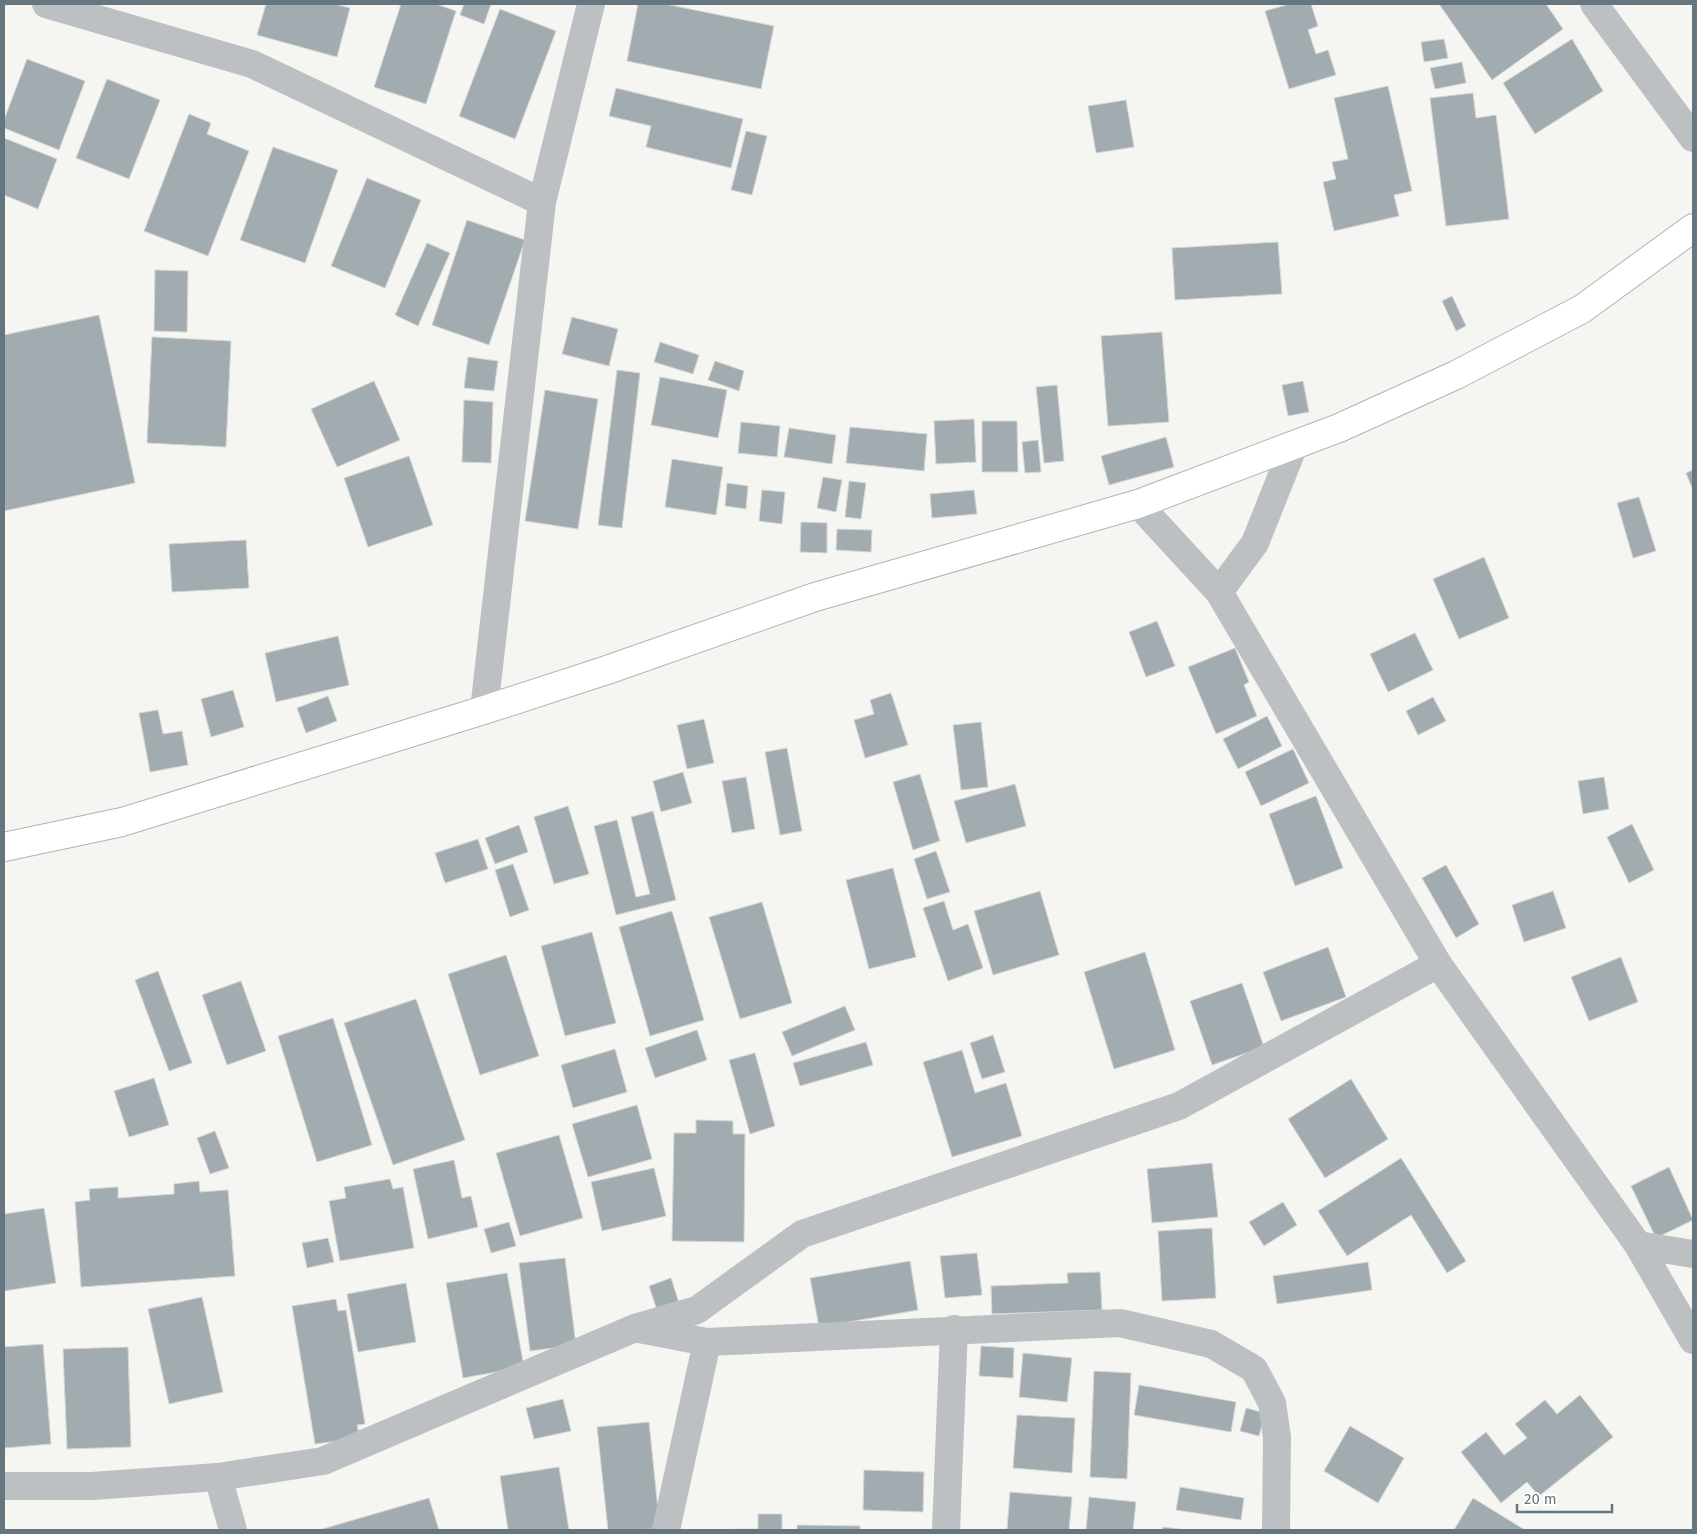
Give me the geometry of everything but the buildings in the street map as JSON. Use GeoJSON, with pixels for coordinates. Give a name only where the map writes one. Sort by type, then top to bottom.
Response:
{"type":"FeatureCollection","features":[{"type":"Feature","properties":{"kind":"main road"},"geometry":{"type":"LineString","coordinates":[[4,847],[122,822],[484,710],[607,670],[815,597],[1138,504],[1339,428],[1456,375],[1582,310],[1693,228]]}},
{"type":"Feature","properties":{"kind":"street"},"geometry":{"type":"LineString","coordinates":[[46,4],[252,64],[542,202]]}},
{"type":"Feature","properties":{"kind":"street"},"geometry":{"type":"LineString","coordinates":[[484,710],[542,202],[591,4]]}},
{"type":"Feature","properties":{"kind":"street"},"geometry":{"type":"LineString","coordinates":[[1594,4],[1693,138]]}},
{"type":"Feature","properties":{"kind":"street"},"geometry":{"type":"LineString","coordinates":[[1219,592],[1255,543],[1294,445]]}},
{"type":"Feature","properties":{"kind":"street"},"geometry":{"type":"LineString","coordinates":[[1138,504],[1219,592],[1438,964],[1638,1245],[1693,1340]]}},
{"type":"Feature","properties":{"kind":"street"},"geometry":{"type":"LineString","coordinates":[[4,1486],[92,1486],[218,1477],[323,1460],[635,1328],[697,1310],[802,1234],[1179,1106],[1438,964]]}},
{"type":"Feature","properties":{"kind":"street"},"geometry":{"type":"LineString","coordinates":[[1638,1245],[1693,1254]]}},
{"type":"Feature","properties":{"kind":"street"},"geometry":{"type":"LineString","coordinates":[[635,1328],[707,1342],[1120,1323],[1211,1344],[1254,1369],[1272,1402],[1277,1437],[1276,1530]]}},
{"type":"Feature","properties":{"kind":"street"},"geometry":{"type":"LineString","coordinates":[[946,1530],[954,1330]]}},
{"type":"Feature","properties":{"kind":"street"},"geometry":{"type":"LineString","coordinates":[[666,1530],[707,1342]]}},
{"type":"Feature","properties":{"kind":"street"},"geometry":{"type":"LineString","coordinates":[[218,1477],[233,1530]]}}]}
